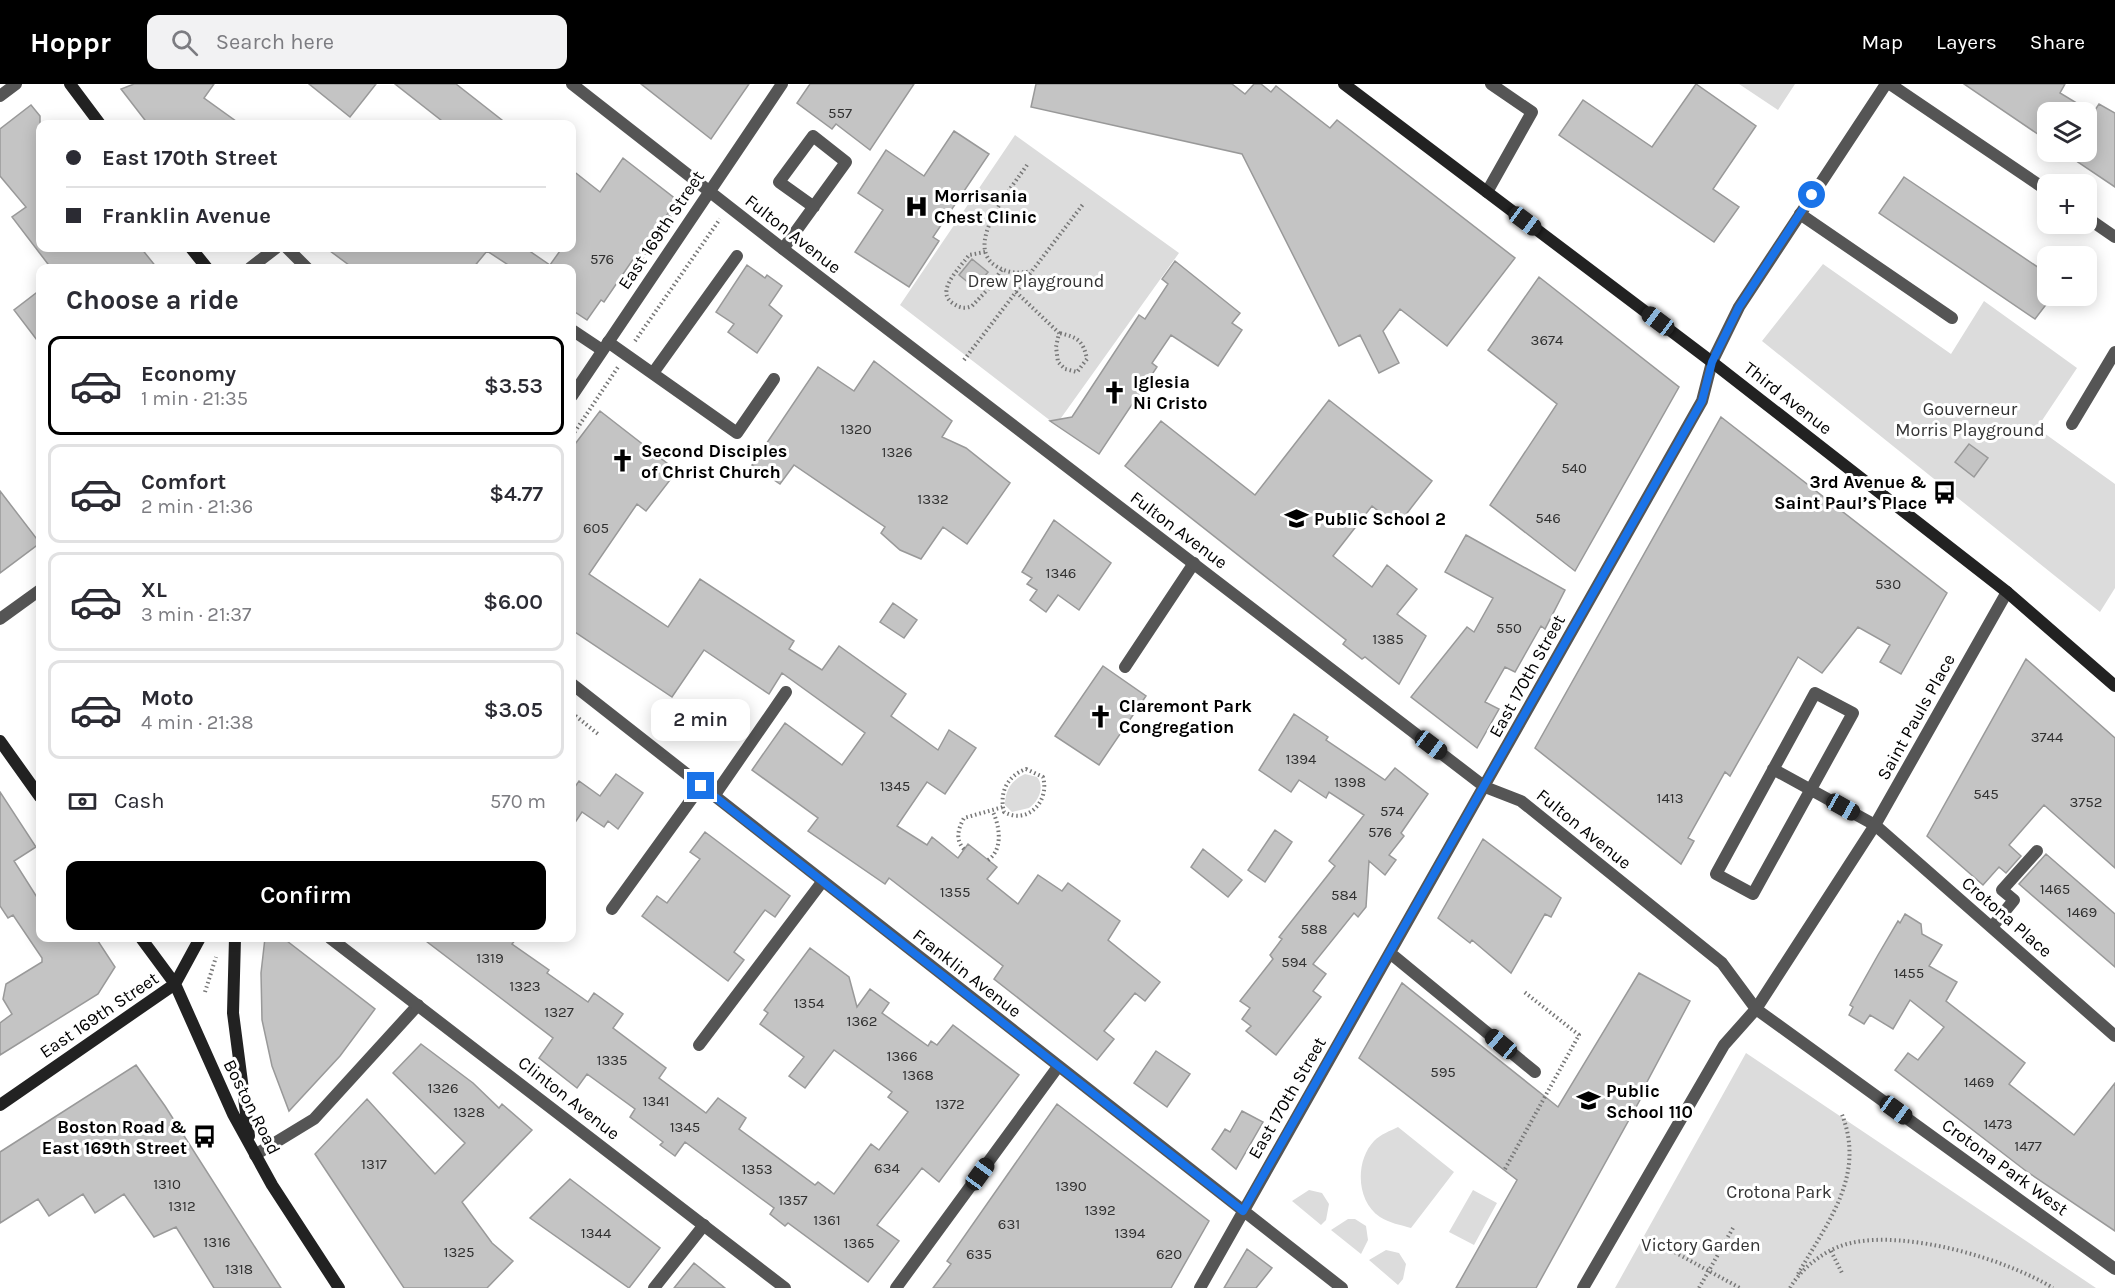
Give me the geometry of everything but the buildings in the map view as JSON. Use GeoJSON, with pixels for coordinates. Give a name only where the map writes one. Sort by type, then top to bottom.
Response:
{"type":"FeatureCollection","features":[{"type":"Feature","properties":{"kind":"main road"},"geometry":{"type":"LineString","coordinates":[[69,84],[97,120]]}},
{"type":"Feature","properties":{"kind":"main road","name":"Third Avenue"},"geometry":{"type":"LineString","coordinates":[[1344,84],[1712,362],[2007,592],[2115,686]]}},
{"type":"Feature","properties":{"kind":"main road"},"geometry":{"type":"LineString","coordinates":[[0,741],[36,791]]}},
{"type":"Feature","properties":{"kind":"main road"},"geometry":{"type":"LineString","coordinates":[[22,771],[36,776]]}},
{"type":"Feature","properties":{"kind":"main road","name":"Boston Road"},"geometry":{"type":"LineString","coordinates":[[144,942],[175,984],[200,1044],[253,1150],[313,1250],[339,1288]]}},
{"type":"Feature","properties":{"kind":"main road","name":"East 169th Street"},"geometry":{"type":"LineString","coordinates":[[3,1099],[175,984],[198,942]]}},
{"type":"Feature","properties":{"kind":"main road"},"geometry":{"type":"LineString","coordinates":[[235,942],[233,1013],[253,1150]]}},
{"type":"Feature","properties":{"kind":"street"},"geometry":{"type":"LineString","coordinates":[[0,96],[16,84]]}},
{"type":"Feature","properties":{"kind":"street","name":"Fulton Avenue"},"geometry":{"type":"LineString","coordinates":[[572,84],[783,249],[1485,787],[1521,801],[1722,963],[1756,1009]]}},
{"type":"Feature","properties":{"kind":"street","name":"East 169th Street"},"geometry":{"type":"LineString","coordinates":[[576,386],[782,84]]}},
{"type":"Feature","properties":{"kind":"street"},"geometry":{"type":"LineString","coordinates":[[1486,192],[1532,112],[1491,84]]}},
{"type":"Feature","properties":{"kind":"street"},"geometry":{"type":"LineString","coordinates":[[1888,84],[2037,184]]}},
{"type":"Feature","properties":{"kind":"street","name":"East 170th Street"},"geometry":{"type":"LineString","coordinates":[[1200,1288],[1702,401],[1712,362],[1739,307],[1888,84]]}},
{"type":"Feature","properties":{"kind":"street"},"geometry":{"type":"LineString","coordinates":[[783,249],[846,162],[813,136],[779,182],[813,207]]}},
{"type":"Feature","properties":{"kind":"street"},"geometry":{"type":"LineString","coordinates":[[1800,214],[1952,318]]}},
{"type":"Feature","properties":{"kind":"street"},"geometry":{"type":"LineString","coordinates":[[2097,225],[2115,237]]}},
{"type":"Feature","properties":{"kind":"street"},"geometry":{"type":"LineString","coordinates":[[255,264],[271,252]]}},
{"type":"Feature","properties":{"kind":"street"},"geometry":{"type":"LineString","coordinates":[[291,252],[303,264]]}},
{"type":"Feature","properties":{"kind":"street"},"geometry":{"type":"LineString","coordinates":[[652,373],[737,256]]}},
{"type":"Feature","properties":{"kind":"street"},"geometry":{"type":"LineString","coordinates":[[576,332],[626,354],[737,433],[774,379]]}},
{"type":"Feature","properties":{"kind":"street"},"geometry":{"type":"LineString","coordinates":[[2072,424],[2115,352]]}},
{"type":"Feature","properties":{"kind":"street"},"geometry":{"type":"LineString","coordinates":[[1125,667],[1194,563]]}},
{"type":"Feature","properties":{"kind":"street","name":"Saint Pauls Place"},"geometry":{"type":"LineString","coordinates":[[1583,1288],[1724,1045],[1756,1009],[1875,825],[2007,592]]}},
{"type":"Feature","properties":{"kind":"street"},"geometry":{"type":"LineString","coordinates":[[0,619],[36,593]]}},
{"type":"Feature","properties":{"kind":"street","name":"Franklin Avenue"},"geometry":{"type":"LineString","coordinates":[[576,687],[1057,1068],[1342,1288]]}},
{"type":"Feature","properties":{"kind":"street"},"geometry":{"type":"LineString","coordinates":[[714,796],[786,692]]}},
{"type":"Feature","properties":{"kind":"street"},"geometry":{"type":"LineString","coordinates":[[1815,693],[1853,713],[1812,790],[1753,894],[1716,874],[1815,693]]}},
{"type":"Feature","properties":{"kind":"street","name":"Crotona Place"},"geometry":{"type":"LineString","coordinates":[[1773,769],[1875,825],[2115,1036]]}},
{"type":"Feature","properties":{"kind":"street"},"geometry":{"type":"LineString","coordinates":[[612,909],[701,786]]}},
{"type":"Feature","properties":{"kind":"street"},"geometry":{"type":"LineString","coordinates":[[1992,927],[2014,900],[2002,890],[2037,851]]}},
{"type":"Feature","properties":{"kind":"street"},"geometry":{"type":"LineString","coordinates":[[699,1046],[822,882]]}},
{"type":"Feature","properties":{"kind":"street","name":"Clinton Avenue"},"geometry":{"type":"LineString","coordinates":[[335,942],[785,1288]]}},
{"type":"Feature","properties":{"kind":"street"},"geometry":{"type":"LineString","coordinates":[[1390,953],[1535,1072]]}},
{"type":"Feature","properties":{"kind":"street"},"geometry":{"type":"LineString","coordinates":[[253,1150],[314,1119],[418,1005]]}},
{"type":"Feature","properties":{"kind":"street","name":"Crotona Park West"},"geometry":{"type":"LineString","coordinates":[[1756,1009],[2115,1269]]}},
{"type":"Feature","properties":{"kind":"street"},"geometry":{"type":"LineString","coordinates":[[896,1288],[1057,1068]]}},
{"type":"Feature","properties":{"kind":"street"},"geometry":{"type":"LineString","coordinates":[[654,1288],[704,1226]]}},
{"type":"Feature","properties":{"kind":"path"},"geometry":{"type":"LineString","coordinates":[[1027,165],[987,227],[983,242],[985,252],[992,263],[1002,269],[1019,274],[1032,271]]}},
{"type":"Feature","properties":{"kind":"path"},"geometry":{"type":"LineString","coordinates":[[964,360],[1084,202]]}},
{"type":"Feature","properties":{"kind":"path"},"geometry":{"type":"LineString","coordinates":[[576,430],[626,354],[722,218]]}},
{"type":"Feature","properties":{"kind":"path"},"geometry":{"type":"LineString","coordinates":[[985,252],[969,255],[955,273],[948,283],[946,293],[949,301],[960,308],[972,306],[985,294],[1002,269]]}},
{"type":"Feature","properties":{"kind":"path"},"geometry":{"type":"LineString","coordinates":[[1016,292],[1059,333],[1078,338],[1084,344],[1087,359],[1077,372],[1065,369],[1058,363],[1056,347],[1059,333]]}},
{"type":"Feature","properties":{"kind":"path"},"geometry":{"type":"LineString","coordinates":[[576,716],[598,734]]}},
{"type":"Feature","properties":{"kind":"path"},"geometry":{"type":"LineString","coordinates":[[1026,769],[1042,777],[1043,794],[1033,811],[1018,818],[1004,812],[1003,807],[1004,790],[1018,772],[1026,769]]}},
{"type":"Feature","properties":{"kind":"path"},"geometry":{"type":"LineString","coordinates":[[964,849],[959,844],[958,836],[964,818],[993,812],[1003,807]]}},
{"type":"Feature","properties":{"kind":"path"},"geometry":{"type":"LineString","coordinates":[[988,860],[996,853],[999,836],[993,812]]}},
{"type":"Feature","properties":{"kind":"path"},"geometry":{"type":"LineString","coordinates":[[205,992],[209,974],[219,951]]}},
{"type":"Feature","properties":{"kind":"path"},"geometry":{"type":"LineString","coordinates":[[1790,1288],[1841,1198],[1850,1171],[1850,1145],[1841,1112]]}},
{"type":"Feature","properties":{"kind":"path"},"geometry":{"type":"LineString","coordinates":[[1505,1169],[1511,1158]]}},
{"type":"Feature","properties":{"kind":"path"},"geometry":{"type":"LineString","coordinates":[[1699,1288],[1733,1228]]}},
{"type":"Feature","properties":{"kind":"path"},"geometry":{"type":"LineString","coordinates":[[1797,1277],[1831,1251],[1852,1242],[1896,1240],[1936,1245],[2008,1266],[2053,1288]]}},
{"type":"Feature","properties":{"kind":"path"},"geometry":{"type":"LineString","coordinates":[[1667,1248],[1740,1288]]}},
{"type":"Feature","properties":{"kind":"path"},"geometry":{"type":"LineString","coordinates":[[1831,1251],[1842,1273]]}},
{"type":"Feature","properties":{"kind":"green space"},"geometry":{"type":"Polygon","coordinates":[[[1739,84],[1795,84],[1778,110],[1739,84]]]}},
{"type":"Feature","properties":{"kind":"green space","name":"Drew Playground"},"geometry":{"type":"Polygon","coordinates":[[[1015,135],[1179,253],[1056,425],[900,305],[1015,135]]]}},
{"type":"Feature","properties":{"kind":"green space","name":"Gouverneur Morris Playground"},"geometry":{"type":"Polygon","coordinates":[[[1823,264],[1951,354],[1984,301],[2077,368],[2037,428],[2115,484],[2115,588],[2100,612],[1762,341],[1823,264]]]}},
{"type":"Feature","properties":{"kind":"green space"},"geometry":{"type":"Polygon","coordinates":[[[1025,774],[1037,777],[1041,785],[1040,794],[1029,808],[1012,812],[1005,805],[1006,795],[1013,782],[1025,774]]]}},
{"type":"Feature","properties":{"kind":"green space","name":"Crotona Park"},"geometry":{"type":"Polygon","coordinates":[[[1746,1053],[2096,1288],[1615,1288],[1746,1053]]]}},
{"type":"Feature","properties":{"kind":"green space"},"geometry":{"type":"Polygon","coordinates":[[[1398,1127],[1454,1172],[1411,1228],[1387,1221],[1372,1210],[1366,1201],[1361,1181],[1361,1170],[1368,1149],[1380,1136],[1398,1127]]]}},
{"type":"Feature","properties":{"kind":"green space"},"geometry":{"type":"Polygon","coordinates":[[[1309,1190],[1322,1193],[1329,1204],[1326,1220],[1321,1225],[1292,1201],[1309,1190]]]}},
{"type":"Feature","properties":{"kind":"green space"},"geometry":{"type":"Polygon","coordinates":[[[1473,1190],[1497,1203],[1474,1245],[1449,1232],[1473,1190]]]}},
{"type":"Feature","properties":{"kind":"green space"},"geometry":{"type":"Polygon","coordinates":[[[1348,1219],[1355,1219],[1366,1226],[1368,1240],[1361,1254],[1331,1230],[1348,1219]]]}},
{"type":"Feature","properties":{"kind":"green space"},"geometry":{"type":"Polygon","coordinates":[[[1386,1250],[1399,1253],[1406,1264],[1403,1279],[1398,1285],[1369,1260],[1386,1250]]]}},
{"type":"Feature","properties":{"kind":"place","name":"Morrisania Chest Clinic"},"geometry":{"type":"Point","coordinates":[916,206]}},
{"type":"Feature","properties":{"kind":"place","name":"Iglesia Ni Cristo"},"geometry":{"type":"Point","coordinates":[1115,392]}},
{"type":"Feature","properties":{"kind":"place","name":"Second Disciples of Christ Church"},"geometry":{"type":"Point","coordinates":[623,461]}},
{"type":"Feature","properties":{"kind":"place","name":"3rd Avenue & Saint Paul’s Place"},"geometry":{"type":"Point","coordinates":[1945,492]}},
{"type":"Feature","properties":{"kind":"place","name":"Public School 2"},"geometry":{"type":"Point","coordinates":[1296,519]}},
{"type":"Feature","properties":{"kind":"place","name":"Claremont Park Congregation"},"geometry":{"type":"Point","coordinates":[1101,716]}},
{"type":"Feature","properties":{"kind":"place","name":"Public School 110"},"geometry":{"type":"Point","coordinates":[1588,1101]}},
{"type":"Feature","properties":{"kind":"place","name":"Boston Road & East 169th Street"},"geometry":{"type":"Point","coordinates":[205,1137]}},
{"type":"Feature","properties":{"kind":"route"},"geometry":{"type":"LineString","coordinates":[[701,786],[1057,1068],[1243,1211],[1702,401],[1712,362],[1739,307],[1812,195]]}},
{"type":"Feature","properties":{"kind":"park label","name":"Victory Garden"},"geometry":{"type":"Point","coordinates":[1701,1245]}}]}
